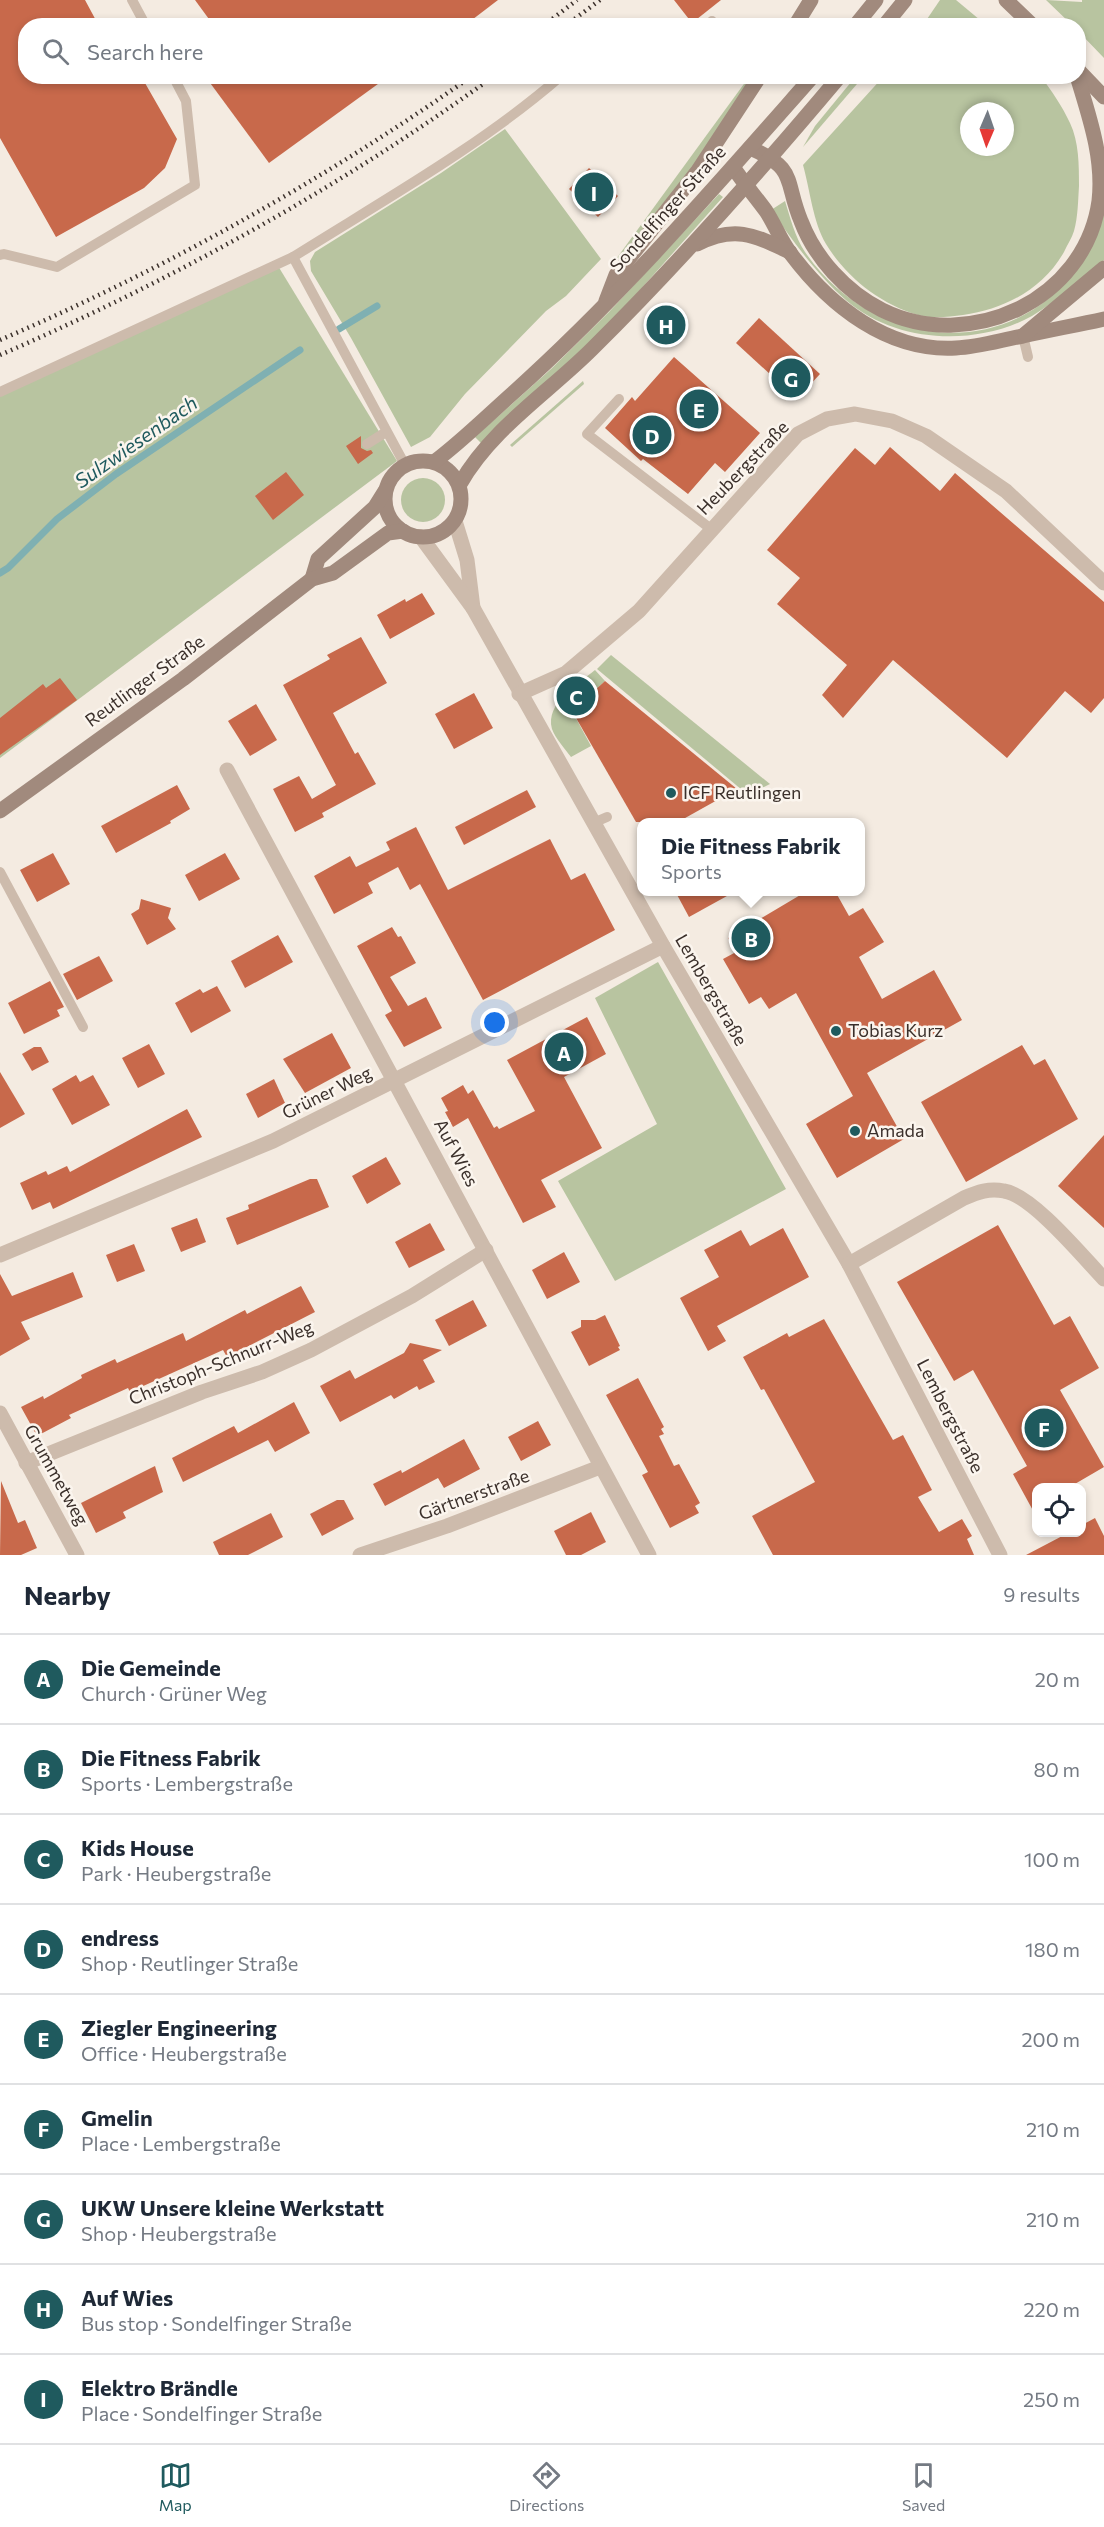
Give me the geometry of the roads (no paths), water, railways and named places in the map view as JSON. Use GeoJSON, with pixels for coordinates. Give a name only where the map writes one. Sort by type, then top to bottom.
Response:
{"type":"FeatureCollection","features":[{"type":"Feature","properties":{"kind":"main road"},"geometry":{"type":"LineString","coordinates":[[800,18],[811,0]]}},
{"type":"Feature","properties":{"kind":"main road"},"geometry":{"type":"LineString","coordinates":[[861,18],[876,0]]}},
{"type":"Feature","properties":{"kind":"main road"},"geometry":{"type":"LineString","coordinates":[[890,18],[905,0]]}},
{"type":"Feature","properties":{"kind":"main road"},"geometry":{"type":"LineString","coordinates":[[1006,0],[1025,18]]}},
{"type":"Feature","properties":{"kind":"main road"},"geometry":{"type":"LineString","coordinates":[[1086,78],[1104,97]]}},
{"type":"Feature","properties":{"kind":"main road"},"geometry":{"type":"LineString","coordinates":[[603,309],[616,275],[697,172],[755,84]]}},
{"type":"Feature","properties":{"kind":"main road","name":"Sondelfinger Straße"},"geometry":{"type":"LineString","coordinates":[[434,462],[603,309],[664,245],[806,84]]}},
{"type":"Feature","properties":{"kind":"main road"},"geometry":{"type":"LineString","coordinates":[[460,484],[480,452],[591,350],[747,187],[833,84]]}},
{"type":"Feature","properties":{"kind":"main road"},"geometry":{"type":"LineString","coordinates":[[750,148],[772,157],[785,171],[800,220],[813,246],[835,275],[856,293],[882,310],[917,323],[950,325],[1000,317],[1029,306],[1056,285],[1075,262],[1089,236],[1099,201],[1099,155],[1079,84]]}},
{"type":"Feature","properties":{"kind":"main road"},"geometry":{"type":"LineString","coordinates":[[733,167],[765,210],[790,252],[814,280],[865,324],[896,339],[919,345],[956,348],[1104,319]]}},
{"type":"Feature","properties":{"kind":"main road"},"geometry":{"type":"LineString","coordinates":[[682,254],[714,235],[728,233],[754,236],[790,252]]}},
{"type":"Feature","properties":{"kind":"main road"},"geometry":{"type":"LineString","coordinates":[[1023,336],[1104,268]]}},
{"type":"Feature","properties":{"kind":"main road"},"geometry":{"type":"LineString","coordinates":[[424,460],[434,462],[450,471],[460,484],[462,501],[455,521],[437,534],[421,537],[403,531],[395,525],[386,510],[386,490],[393,476],[405,465],[424,460]]}},
{"type":"Feature","properties":{"kind":"main road","name":"Reutlinger Straße"},"geometry":{"type":"LineString","coordinates":[[312,579],[318,560],[375,507],[386,490]]}},
{"type":"Feature","properties":{"kind":"main road","name":"Reutlinger Straße"},"geometry":{"type":"LineString","coordinates":[[0,811],[183,679],[312,579],[333,573],[388,533],[403,531]]}},
{"type":"Feature","properties":{"kind":"street","name":"Heubergstraße"},"geometry":{"type":"LineString","coordinates":[[519,694],[566,673],[671,585],[711,529],[798,434],[827,419],[855,414],[892,421],[926,436],[1006,491],[1104,583]]}},
{"type":"Feature","properties":{"kind":"street","name":"Lembergstraße"},"geometry":{"type":"LineString","coordinates":[[455,521],[467,560],[473,608]]}},
{"type":"Feature","properties":{"kind":"street","name":"Lembergstraße"},"geometry":{"type":"LineString","coordinates":[[421,537],[473,608],[519,694],[600,820],[637,894]]}},
{"type":"Feature","properties":{"kind":"street","name":"Auf Wies"},"geometry":{"type":"LineString","coordinates":[[227,770],[649,1555]]}},
{"type":"Feature","properties":{"kind":"street","name":"Lembergstraße"},"geometry":{"type":"LineString","coordinates":[[638,896],[663,946],[849,1264],[1000,1555]]}},
{"type":"Feature","properties":{"kind":"street","name":"Grüner Weg"},"geometry":{"type":"LineString","coordinates":[[0,1255],[273,1141],[663,946]]}},
{"type":"Feature","properties":{"kind":"street"},"geometry":{"type":"LineString","coordinates":[[849,1264],[964,1198],[982,1190],[1006,1191],[1029,1202],[1104,1279]]}},
{"type":"Feature","properties":{"kind":"street","name":"Christoph-Schnurr-Weg"},"geometry":{"type":"LineString","coordinates":[[26,1463],[202,1392],[262,1372],[311,1350],[382,1314],[486,1250]]}},
{"type":"Feature","properties":{"kind":"street","name":"Grummetweg"},"geometry":{"type":"LineString","coordinates":[[0,1413],[77,1555]]}},
{"type":"Feature","properties":{"kind":"street","name":"Gärtnerstraße"},"geometry":{"type":"LineString","coordinates":[[360,1555],[457,1522],[600,1467]]}},
{"type":"Feature","properties":{"kind":"lane"},"geometry":{"type":"LineString","coordinates":[[132,0],[142,18]]}},
{"type":"Feature","properties":{"kind":"lane"},"geometry":{"type":"LineString","coordinates":[[1,251],[57,267],[195,185],[186,101],[177,84]]}},
{"type":"Feature","properties":{"kind":"lane"},"geometry":{"type":"LineString","coordinates":[[0,392],[293,257],[435,169],[552,84]]}},
{"type":"Feature","properties":{"kind":"lane"},"geometry":{"type":"LineString","coordinates":[[293,257],[405,465]]}},
{"type":"Feature","properties":{"kind":"lane"},"geometry":{"type":"LineString","coordinates":[[1023,336],[1028,357]]}},
{"type":"Feature","properties":{"kind":"lane"},"geometry":{"type":"LineString","coordinates":[[620,399],[587,434],[711,529]]}},
{"type":"Feature","properties":{"kind":"lane"},"geometry":{"type":"LineString","coordinates":[[367,444],[386,432]]}},
{"type":"Feature","properties":{"kind":"lane"},"geometry":{"type":"LineString","coordinates":[[0,872],[83,1027]]}},
{"type":"Feature","properties":{"kind":"waterway"},"geometry":{"type":"LineString","coordinates":[[339,329],[377,306]]}},
{"type":"Feature","properties":{"kind":"waterway","name":"Sulzwiesenbach"},"geometry":{"type":"LineString","coordinates":[[0,573],[8,568],[57,519],[116,474],[300,350]]}},
{"type":"Feature","properties":{"kind":"railway"},"geometry":{"type":"LineString","coordinates":[[553,18],[577,0]]}},
{"type":"Feature","properties":{"kind":"railway"},"geometry":{"type":"LineString","coordinates":[[576,18],[600,0]]}},
{"type":"Feature","properties":{"kind":"railway"},"geometry":{"type":"LineString","coordinates":[[0,340],[62,313],[183,253],[301,187],[460,84]]}},
{"type":"Feature","properties":{"kind":"railway"},"geometry":{"type":"LineString","coordinates":[[0,355],[129,295],[254,229],[377,156],[483,84]]}},
{"type":"Feature","properties":{"kind":"place","name":"Elektro Brändle"},"geometry":{"type":"Point","coordinates":[594,192]}},
{"type":"Feature","properties":{"kind":"place","name":"Auf Wies"},"geometry":{"type":"Point","coordinates":[666,325]}},
{"type":"Feature","properties":{"kind":"place","name":"UKW Unsere kleine Werkstatt"},"geometry":{"type":"Point","coordinates":[791,378]}},
{"type":"Feature","properties":{"kind":"place","name":"Ziegler Engineering"},"geometry":{"type":"Point","coordinates":[699,409]}},
{"type":"Feature","properties":{"kind":"place","name":"endress"},"geometry":{"type":"Point","coordinates":[652,435]}},
{"type":"Feature","properties":{"kind":"place","name":"Kids House"},"geometry":{"type":"Point","coordinates":[576,696]}},
{"type":"Feature","properties":{"kind":"place","name":"ICF Reutlingen"},"geometry":{"type":"Point","coordinates":[671,793]}},
{"type":"Feature","properties":{"kind":"place","name":"Die Fitness Fabrik"},"geometry":{"type":"Point","coordinates":[751,938]}},
{"type":"Feature","properties":{"kind":"place","name":"Tobias Kurz"},"geometry":{"type":"Point","coordinates":[836,1031]}},
{"type":"Feature","properties":{"kind":"place","name":"Die Gemeinde"},"geometry":{"type":"Point","coordinates":[564,1052]}},
{"type":"Feature","properties":{"kind":"place","name":"Amada"},"geometry":{"type":"Point","coordinates":[855,1131]}},
{"type":"Feature","properties":{"kind":"place","name":"Gmelin"},"geometry":{"type":"Point","coordinates":[1044,1428]}}]}
